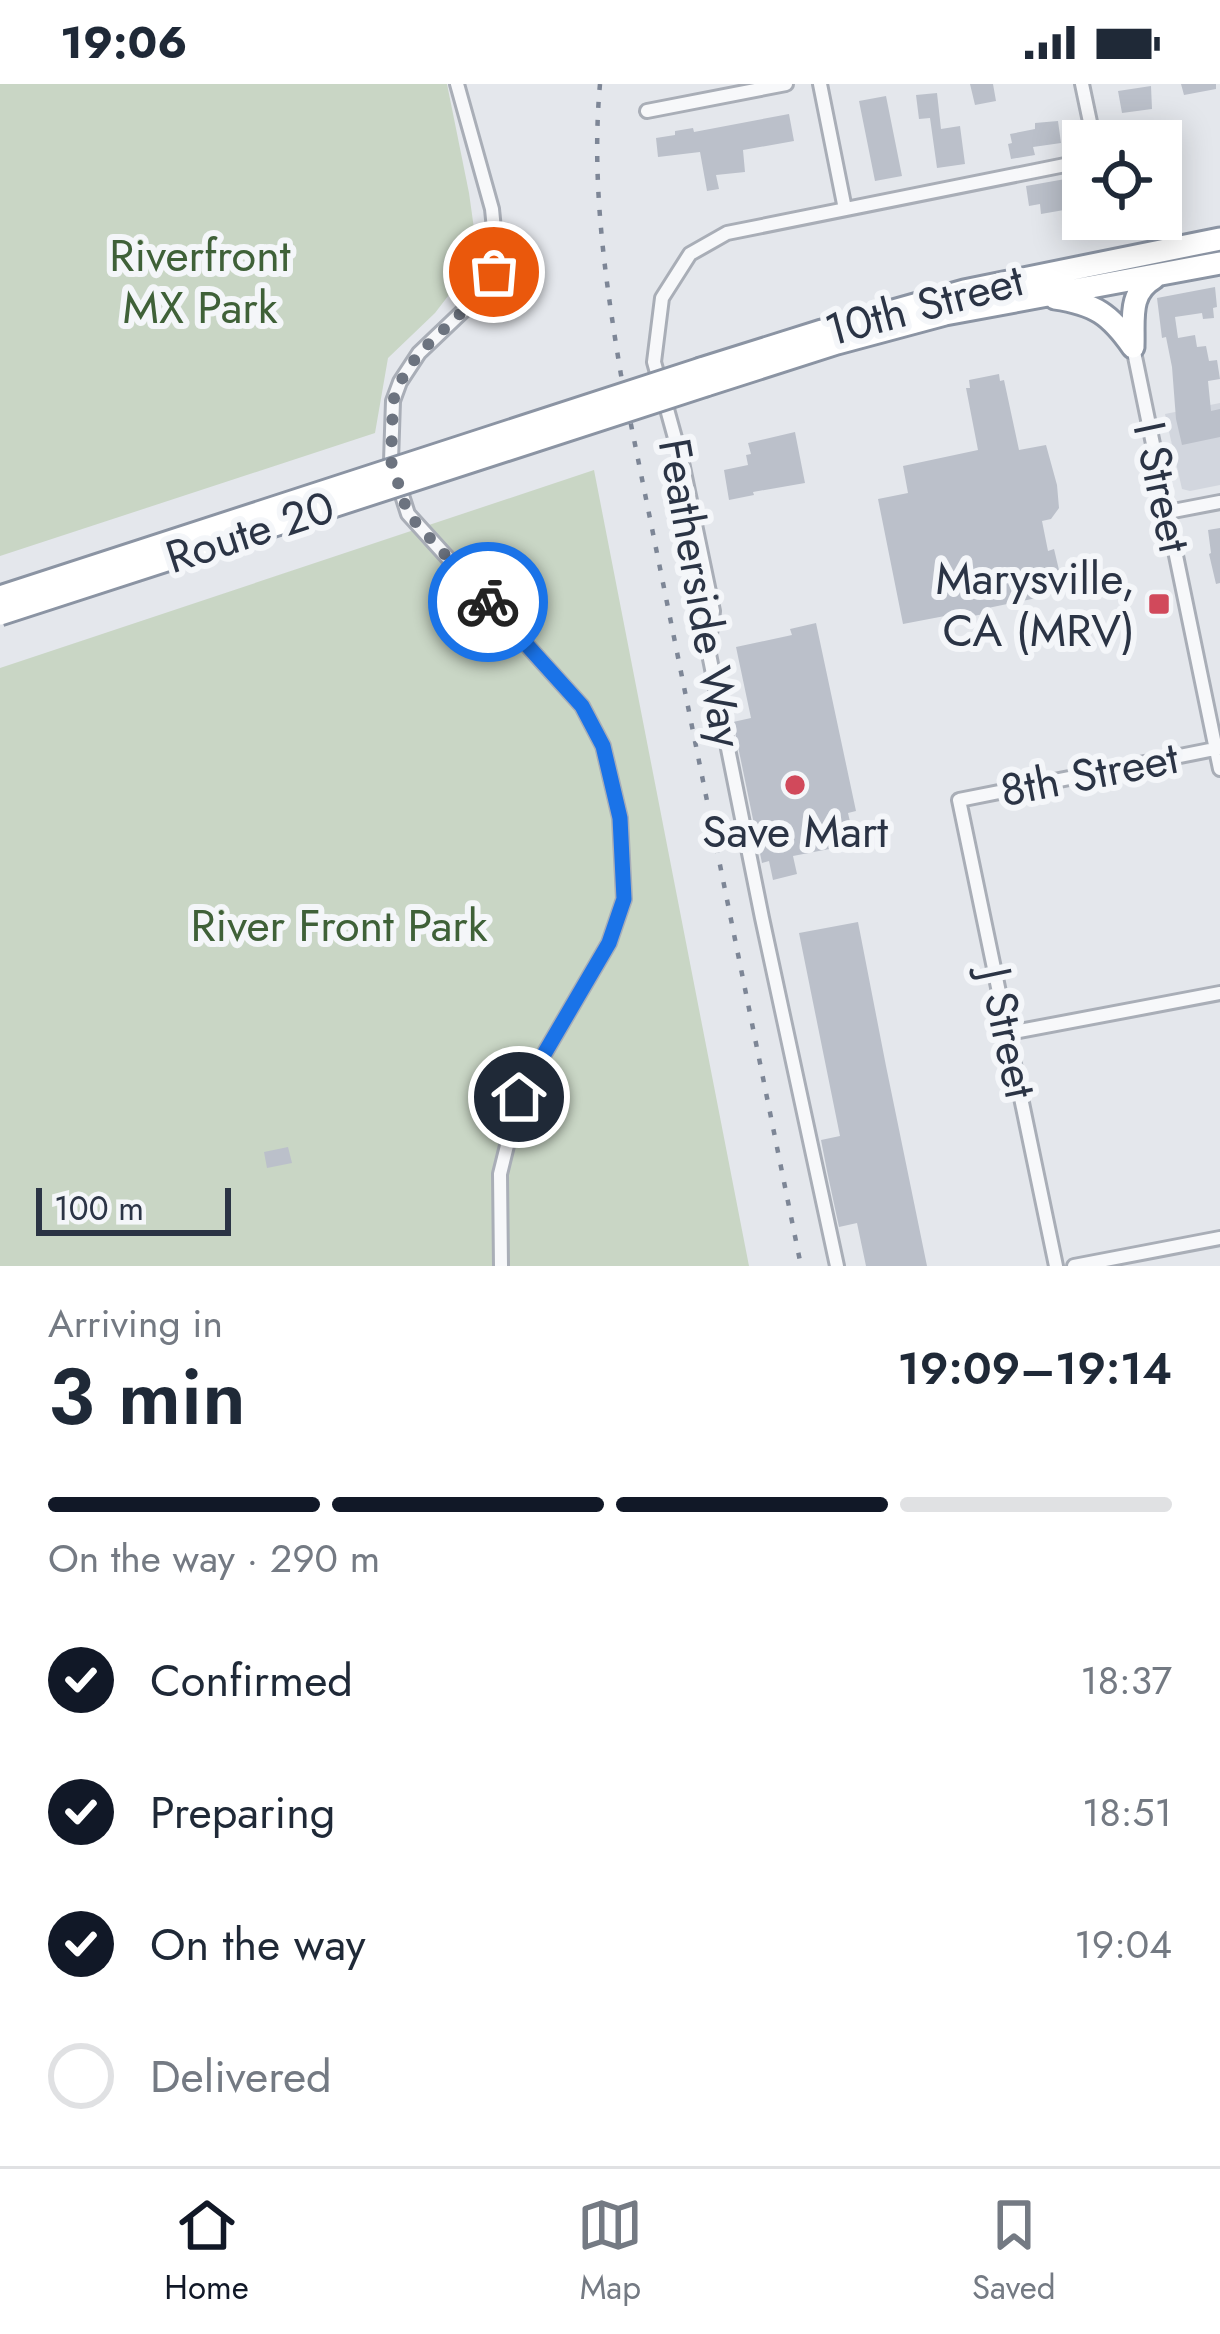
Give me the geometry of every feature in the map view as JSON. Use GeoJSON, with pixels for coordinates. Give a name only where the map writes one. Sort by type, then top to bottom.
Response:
{"type":"FeatureCollection","features":[{"type":"Feature","properties":{"kind":"highway","name":"10th Street"},"geometry":{"type":"LineString","coordinates":[[704,377],[822,331],[964,291],[1220,239]]}},
{"type":"Feature","properties":{"kind":"highway","name":"10th Street"},"geometry":{"type":"LineString","coordinates":[[704,377],[910,322],[1220,263]]}},
{"type":"Feature","properties":{"kind":"highway"},"geometry":{"type":"LineString","coordinates":[[1133,346],[1137,293],[1161,274]]}},
{"type":"Feature","properties":{"kind":"highway"},"geometry":{"type":"LineString","coordinates":[[1037,296],[1071,301],[1106,314],[1133,346]]}},
{"type":"Feature","properties":{"kind":"highway","name":"Route 20"},"geometry":{"type":"LineString","coordinates":[[0,597],[704,377]]}},
{"type":"Feature","properties":{"kind":"highway","name":"Route 20"},"geometry":{"type":"LineString","coordinates":[[0,614],[704,377]]}},
{"type":"Feature","properties":{"kind":"street"},"geometry":{"type":"LineString","coordinates":[[457,84],[492,209],[497,259],[481,294],[419,353],[400,382],[393,401],[391,461],[408,514],[582,706],[603,746],[620,818],[624,899],[609,943],[519,1097],[500,1174],[501,1266]]}},
{"type":"Feature","properties":{"kind":"street"},"geometry":{"type":"LineString","coordinates":[[646,111],[786,84]]}},
{"type":"Feature","properties":{"kind":"street"},"geometry":{"type":"LineString","coordinates":[[820,84],[845,209]]}},
{"type":"Feature","properties":{"kind":"street"},"geometry":{"type":"LineString","coordinates":[[1082,84],[1090,120]]}},
{"type":"Feature","properties":{"kind":"street","name":"Featherside Way"},"geometry":{"type":"LineString","coordinates":[[837,1266],[709,649],[713,611],[683,467],[654,362],[662,298],[690,254],[728,233],[1062,166]]}},
{"type":"Feature","properties":{"kind":"street","name":"I Street"},"geometry":{"type":"LineString","coordinates":[[1133,346],[1220,769]]}},
{"type":"Feature","properties":{"kind":"street"},"geometry":{"type":"LineString","coordinates":[[1168,512],[1220,502]]}},
{"type":"Feature","properties":{"kind":"street","name":"8th Street"},"geometry":{"type":"LineString","coordinates":[[959,800],[1218,748]]}},
{"type":"Feature","properties":{"kind":"street","name":"J Street"},"geometry":{"type":"LineString","coordinates":[[959,800],[1056,1266]]}},
{"type":"Feature","properties":{"kind":"street"},"geometry":{"type":"LineString","coordinates":[[1009,1033],[1220,993]]}},
{"type":"Feature","properties":{"kind":"street"},"geometry":{"type":"LineString","coordinates":[[1074,1266],[1220,1238]]}},
{"type":"Feature","properties":{"kind":"shaded area"},"geometry":{"type":"Polygon","coordinates":[[[1220,403],[1220,485],[1182,489],[1165,414],[1220,403]]]}},
{"type":"Feature","properties":{"kind":"green space","name":"Riverfront MX Park"},"geometry":{"type":"Polygon","coordinates":[[[0,84],[447,84],[478,257],[435,313],[388,358],[375,433],[0,556],[0,84]]]}},
{"type":"Feature","properties":{"kind":"green space","name":"River Front Park"},"geometry":{"type":"Polygon","coordinates":[[[594,470],[749,1266],[0,1266],[0,668],[594,470]]]}},
{"type":"Feature","properties":{"kind":"building"},"geometry":{"type":"Polygon","coordinates":[[[970,84],[993,84],[996,101],[975,105],[970,84]]]}},
{"type":"Feature","properties":{"kind":"building"},"geometry":{"type":"Polygon","coordinates":[[[1181,84],[1216,84],[1216,89],[1184,95],[1181,84]]]}},
{"type":"Feature","properties":{"kind":"building"},"geometry":{"type":"Polygon","coordinates":[[[1151,86],[1152,109],[1122,113],[1118,91],[1151,86]]]}},
{"type":"Feature","properties":{"kind":"building"},"geometry":{"type":"Polygon","coordinates":[[[937,93],[941,129],[960,126],[965,164],[937,168],[930,118],[919,119],[916,95],[937,93]]]}},
{"type":"Feature","properties":{"kind":"building"},"geometry":{"type":"Polygon","coordinates":[[[886,96],[902,176],[875,181],[859,101],[886,96]]]}},
{"type":"Feature","properties":{"kind":"building"},"geometry":{"type":"Polygon","coordinates":[[[789,114],[794,141],[743,150],[745,172],[716,175],[719,189],[707,191],[700,152],[658,157],[656,138],[675,135],[675,131],[693,128],[694,132],[789,114]]]}},
{"type":"Feature","properties":{"kind":"building"},"geometry":{"type":"Polygon","coordinates":[[[1058,121],[1061,143],[1033,147],[1035,155],[1011,159],[1010,134],[1035,129],[1035,123],[1058,121]]]}},
{"type":"Feature","properties":{"kind":"building"},"geometry":{"type":"Polygon","coordinates":[[[1062,180],[1062,210],[1041,214],[1040,204],[1029,206],[1026,186],[1062,180]]]}},
{"type":"Feature","properties":{"kind":"building"},"geometry":{"type":"Polygon","coordinates":[[[1215,287],[1214,318],[1203,319],[1202,313],[1175,317],[1178,338],[1195,335],[1197,347],[1206,346],[1209,361],[1217,360],[1220,379],[1208,381],[1211,411],[1220,409],[1220,437],[1182,445],[1157,298],[1215,287]]]}},
{"type":"Feature","properties":{"kind":"building"},"geometry":{"type":"Polygon","coordinates":[[[999,374],[1019,450],[1046,445],[1057,485],[1059,508],[1051,519],[1042,521],[1048,551],[1054,549],[1059,570],[1052,572],[1056,594],[988,608],[989,613],[973,616],[971,611],[903,624],[878,499],[908,493],[903,466],[978,450],[966,388],[970,388],[969,380],[999,374]]]}},
{"type":"Feature","properties":{"kind":"building"},"geometry":{"type":"Polygon","coordinates":[[[795,432],[805,483],[729,500],[724,470],[748,465],[748,443],[795,432]]]}},
{"type":"Feature","properties":{"kind":"building"},"geometry":{"type":"Polygon","coordinates":[[[1220,528],[1220,583],[1216,584],[1208,530],[1220,528]]]}},
{"type":"Feature","properties":{"kind":"building"},"geometry":{"type":"Polygon","coordinates":[[[816,623],[856,811],[848,813],[855,844],[793,856],[797,874],[773,880],[769,861],[762,863],[733,722],[751,718],[736,647],[792,635],[790,629],[816,623]]]}},
{"type":"Feature","properties":{"kind":"building"},"geometry":{"type":"Polygon","coordinates":[[[858,922],[927,1266],[866,1266],[857,1223],[839,1227],[827,1171],[821,1140],[840,1136],[799,933],[858,922]]]}},
{"type":"Feature","properties":{"kind":"building"},"geometry":{"type":"Polygon","coordinates":[[[288,1147],[292,1163],[267,1168],[264,1152],[288,1147]]]}},
{"type":"Feature","properties":{"kind":"railway"},"geometry":{"type":"LineString","coordinates":[[600,84],[598,194],[621,375],[801,1266]]}},
{"type":"Feature","properties":{"kind":"way so far"},"geometry":{"type":"LineString","coordinates":[[488,602],[408,514],[391,461],[393,401],[400,382],[419,353],[481,294],[494,272]]}},
{"type":"Feature","properties":{"kind":"place","name":"Marysville, CA (MRV)"},"geometry":{"type":"Point","coordinates":[1159,604]}},
{"type":"Feature","properties":{"kind":"place","name":"Save Mart"},"geometry":{"type":"Point","coordinates":[795,785]}},
{"type":"Feature","properties":{"kind":"route"},"geometry":{"type":"LineString","coordinates":[[488,602],[582,706],[603,746],[620,818],[624,899],[609,943],[519,1097]]}}]}
